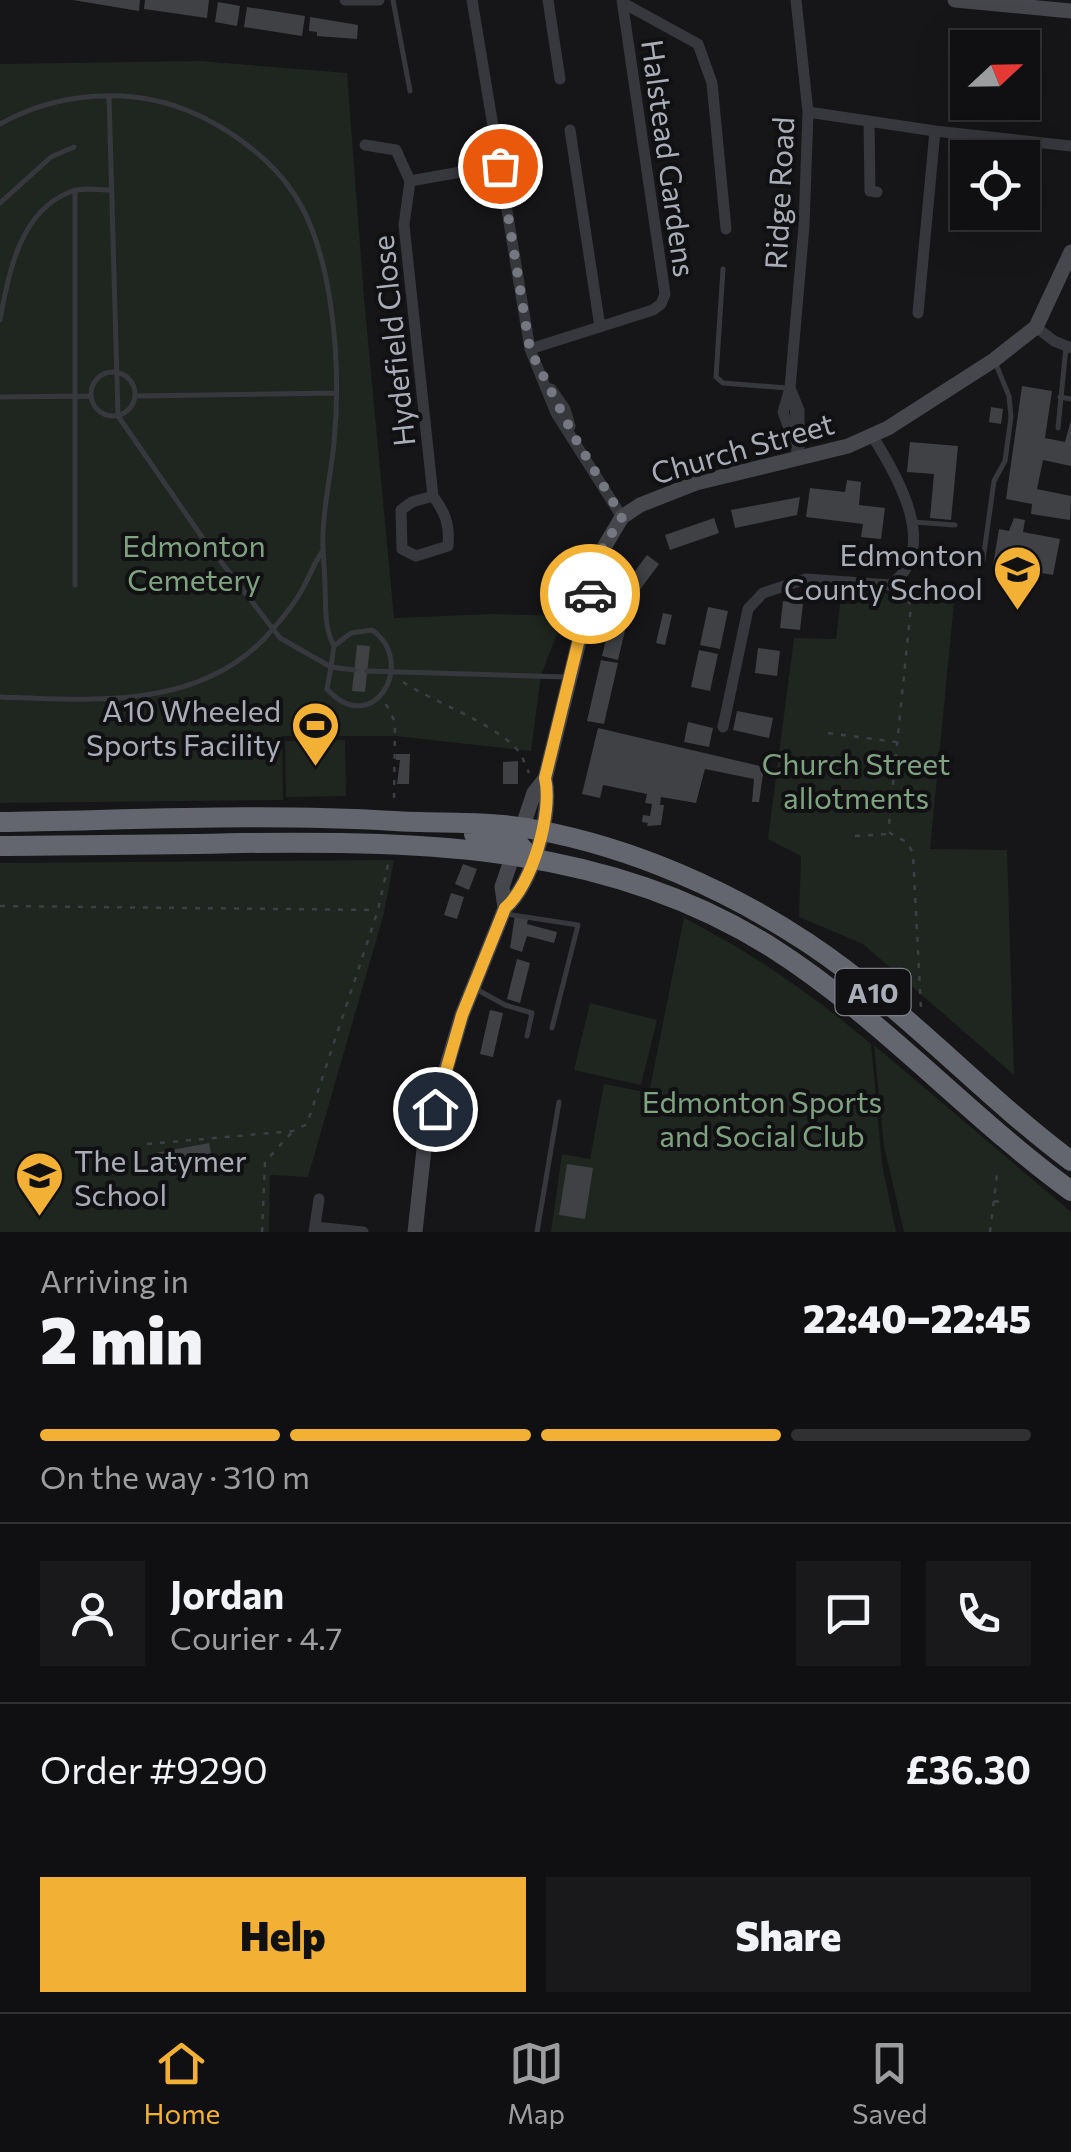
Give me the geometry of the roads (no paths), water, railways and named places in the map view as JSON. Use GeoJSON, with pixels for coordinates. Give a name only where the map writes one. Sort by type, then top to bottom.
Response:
{"type":"FeatureCollection","features":[{"type":"Feature","properties":{"kind":"highway","name":"A10"},"geometry":{"type":"LineString","coordinates":[[0,822],[358,818],[452,823],[467,833],[648,862],[708,887],[780,925],[866,986],[1010,1113],[1071,1160]]}},
{"type":"Feature","properties":{"kind":"highway"},"geometry":{"type":"LineString","coordinates":[[240,819],[241,844]]}},
{"type":"Feature","properties":{"kind":"highway","name":"A10"},"geometry":{"type":"LineString","coordinates":[[0,846],[388,842],[486,849],[528,844],[705,912],[795,963],[850,1004],[996,1132],[1071,1191]]}},
{"type":"Feature","properties":{"kind":"main road"},"geometry":{"type":"LineString","coordinates":[[955,0],[1071,11]]}},
{"type":"Feature","properties":{"kind":"main road","name":"Church Street"},"geometry":{"type":"LineString","coordinates":[[416,1232],[426,1140],[473,988],[504,911],[501,894],[548,796],[537,776],[602,549],[622,517],[640,505],[696,483],[800,459],[873,436],[994,360],[1036,327],[1071,252]]}},
{"type":"Feature","properties":{"kind":"street"},"geometry":{"type":"LineString","coordinates":[[345,0],[379,0]]}},
{"type":"Feature","properties":{"kind":"street"},"geometry":{"type":"LineString","coordinates":[[472,0],[530,350],[565,409],[575,438],[622,517]]}},
{"type":"Feature","properties":{"kind":"street"},"geometry":{"type":"LineString","coordinates":[[548,0],[560,79]]}},
{"type":"Feature","properties":{"kind":"street","name":"Ridge Road"},"geometry":{"type":"LineString","coordinates":[[796,0],[808,112],[804,226],[790,388],[783,412],[800,459]]}},
{"type":"Feature","properties":{"kind":"street"},"geometry":{"type":"LineString","coordinates":[[622,2],[698,44],[712,84],[726,228]]}},
{"type":"Feature","properties":{"kind":"street","name":"Halstead Gardens"},"geometry":{"type":"LineString","coordinates":[[530,350],[652,310],[666,294],[622,2]]}},
{"type":"Feature","properties":{"kind":"street"},"geometry":{"type":"LineString","coordinates":[[808,112],[1071,146]]}},
{"type":"Feature","properties":{"kind":"street"},"geometry":{"type":"LineString","coordinates":[[869,121],[868,178],[870,191],[877,192]]}},
{"type":"Feature","properties":{"kind":"street"},"geometry":{"type":"LineString","coordinates":[[570,130],[600,326]]}},
{"type":"Feature","properties":{"kind":"street"},"geometry":{"type":"LineString","coordinates":[[918,313],[935,131]]}},
{"type":"Feature","properties":{"kind":"street"},"geometry":{"type":"LineString","coordinates":[[364,145],[396,150],[410,181],[500,166]]}},
{"type":"Feature","properties":{"kind":"street","name":"Hydefield Close"},"geometry":{"type":"LineString","coordinates":[[410,181],[404,225],[433,496],[447,521],[448,546],[416,556],[402,549],[400,510],[433,496]]}},
{"type":"Feature","properties":{"kind":"street"},"geometry":{"type":"LineString","coordinates":[[1036,327],[1068,348]]}},
{"type":"Feature","properties":{"kind":"street"},"geometry":{"type":"LineString","coordinates":[[723,726],[748,609],[763,593],[806,579],[890,584],[906,570],[913,522],[898,478],[873,436]]}},
{"type":"Feature","properties":{"kind":"street"},"geometry":{"type":"LineString","coordinates":[[319,1199],[315,1230],[362,1232]]}},
{"type":"Feature","properties":{"kind":"lane"},"geometry":{"type":"LineString","coordinates":[[393,0],[410,90]]}},
{"type":"Feature","properties":{"kind":"lane"},"geometry":{"type":"LineString","coordinates":[[1,122],[21,112],[70,100],[124,94],[167,101],[208,118],[254,152],[292,190],[312,231],[326,285],[337,356],[324,550],[326,630],[334,646],[327,690],[350,708],[382,696],[392,650],[384,638],[372,630],[351,633],[334,646]]}},
{"type":"Feature","properties":{"kind":"lane"},"geometry":{"type":"LineString","coordinates":[[109,96],[118,416],[202,537],[280,638],[330,666],[354,670]]}},
{"type":"Feature","properties":{"kind":"lane"},"geometry":{"type":"LineString","coordinates":[[0,203],[51,156],[74,147]]}},
{"type":"Feature","properties":{"kind":"lane"},"geometry":{"type":"LineString","coordinates":[[0,320],[12,269],[28,228],[54,200],[75,190],[110,190]]}},
{"type":"Feature","properties":{"kind":"lane"},"geometry":{"type":"LineString","coordinates":[[75,190],[75,584]]}},
{"type":"Feature","properties":{"kind":"lane"},"geometry":{"type":"LineString","coordinates":[[723,269],[716,378],[722,383],[790,388]]}},
{"type":"Feature","properties":{"kind":"lane"},"geometry":{"type":"LineString","coordinates":[[1058,428],[1068,348]]}},
{"type":"Feature","properties":{"kind":"lane"},"geometry":{"type":"LineString","coordinates":[[982,560],[994,482],[1004,461],[1011,417],[1009,396],[994,360]]}},
{"type":"Feature","properties":{"kind":"lane"},"geometry":{"type":"LineString","coordinates":[[116,371],[128,376],[136,396],[129,410],[118,416],[105,415],[96,408],[91,396],[97,378],[116,371]]}},
{"type":"Feature","properties":{"kind":"lane"},"geometry":{"type":"LineString","coordinates":[[136,396],[336,393]]}},
{"type":"Feature","properties":{"kind":"lane"},"geometry":{"type":"LineString","coordinates":[[0,396],[91,396]]}},
{"type":"Feature","properties":{"kind":"lane"},"geometry":{"type":"LineString","coordinates":[[1060,397],[1071,399]]}},
{"type":"Feature","properties":{"kind":"lane"},"geometry":{"type":"LineString","coordinates":[[913,522],[955,525]]}},
{"type":"Feature","properties":{"kind":"lane"},"geometry":{"type":"LineString","coordinates":[[0,697],[111,701],[178,690],[240,660],[272,628],[303,588],[324,550]]}},
{"type":"Feature","properties":{"kind":"lane"},"geometry":{"type":"LineString","coordinates":[[367,670],[568,677]]}},
{"type":"Feature","properties":{"kind":"lane"},"geometry":{"type":"LineString","coordinates":[[504,911],[578,925],[552,1028]]}},
{"type":"Feature","properties":{"kind":"lane"},"geometry":{"type":"LineString","coordinates":[[473,988],[504,1005],[532,1013],[527,1036]]}},
{"type":"Feature","properties":{"kind":"lane"},"geometry":{"type":"LineString","coordinates":[[537,1232],[559,1102]]}},
{"type":"Feature","properties":{"kind":"place","name":"Edmonton County School"},"geometry":{"type":"Point","coordinates":[1018,612]}},
{"type":"Feature","properties":{"kind":"place","name":"A10 Wheeled Sports Facility"},"geometry":{"type":"Point","coordinates":[316,768]}},
{"type":"Feature","properties":{"kind":"place","name":"The Latymer School"},"geometry":{"type":"Point","coordinates":[39,1218]}},
{"type":"Feature","properties":{"kind":"park label","name":"Edmonton Cemetery"},"geometry":{"type":"Point","coordinates":[194,561]}},
{"type":"Feature","properties":{"kind":"park label","name":"Church Street allotments"},"geometry":{"type":"Point","coordinates":[856,779]}},
{"type":"Feature","properties":{"kind":"park label","name":"Edmonton Sports and Social Club"},"geometry":{"type":"Point","coordinates":[762,1117]}}]}
